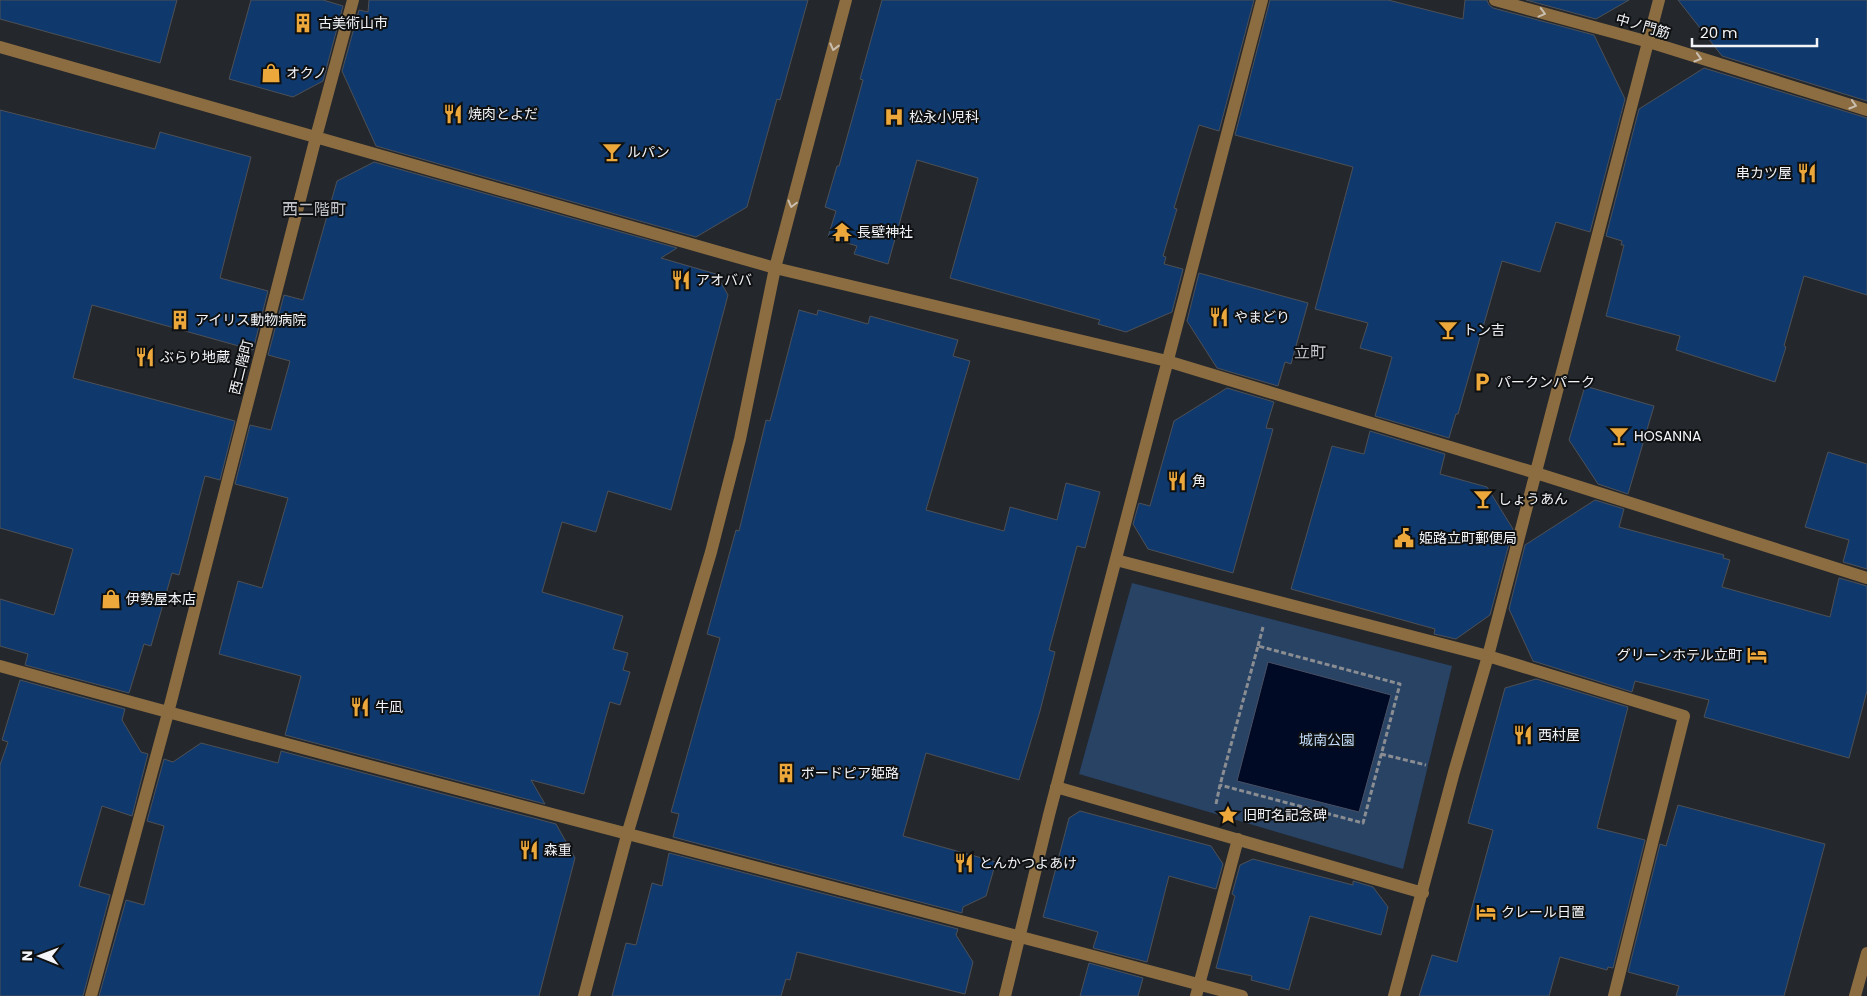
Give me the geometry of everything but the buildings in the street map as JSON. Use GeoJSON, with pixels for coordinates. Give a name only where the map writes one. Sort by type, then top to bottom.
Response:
{"type":"FeatureCollection","features":[{"type":"Feature","properties":{"kind":"street","name":"西二階町"},"geometry":{"type":"LineString","coordinates":[[91,996],[168,713],[353,0]]}},
{"type":"Feature","properties":{"kind":"street"},"geometry":{"type":"LineString","coordinates":[[584,996],[628,835],[713,542],[740,439],[775,268],[846,0]]}},
{"type":"Feature","properties":{"kind":"street"},"geometry":{"type":"LineString","coordinates":[[1004,996],[1056,787],[1262,0]]}},
{"type":"Feature","properties":{"kind":"street","name":"中ノ門筋"},"geometry":{"type":"LineString","coordinates":[[1495,0],[1649,42],[1867,110]]}},
{"type":"Feature","properties":{"kind":"street"},"geometry":{"type":"LineString","coordinates":[[1394,996],[1454,772],[1488,656],[1659,0]]}},
{"type":"Feature","properties":{"kind":"street"},"geometry":{"type":"LineString","coordinates":[[0,47],[775,268],[1167,361],[1536,473],[1867,578]]}},
{"type":"Feature","properties":{"kind":"street"},"geometry":{"type":"LineString","coordinates":[[1116,560],[1488,656],[1684,716],[1614,996]]}},
{"type":"Feature","properties":{"kind":"street"},"geometry":{"type":"LineString","coordinates":[[0,666],[168,713],[628,835],[1020,936],[1197,990],[1242,996]]}},
{"type":"Feature","properties":{"kind":"street"},"geometry":{"type":"LineString","coordinates":[[1056,787],[1423,893]]}},
{"type":"Feature","properties":{"kind":"street"},"geometry":{"type":"LineString","coordinates":[[1197,990],[1238,839]]}},
{"type":"Feature","properties":{"kind":"street"},"geometry":{"type":"LineString","coordinates":[[1855,996],[1867,953]]}},
{"type":"Feature","properties":{"kind":"path"},"geometry":{"type":"LineString","coordinates":[[1258,646],[1400,684],[1381,754],[1362,823],[1220,785],[1258,646]]}},
{"type":"Feature","properties":{"kind":"path"},"geometry":{"type":"LineString","coordinates":[[1381,754],[1454,772]]}},
{"type":"Feature","properties":{"kind":"green space","name":"城南公園"},"geometry":{"type":"Polygon","coordinates":[[[1132,583],[1452,666],[1403,869],[1079,774],[1132,583]]]}},
{"type":"Feature","properties":{"kind":"shaded area"},"geometry":{"type":"Polygon","coordinates":[[[1268,662],[1391,695],[1359,812],[1237,781],[1268,662]]]}},
{"type":"Feature","properties":{"kind":"place","name":"古美術山市"},"geometry":{"type":"Point","coordinates":[303,23]}},
{"type":"Feature","properties":{"kind":"place","name":"オクノ"},"geometry":{"type":"Point","coordinates":[271,73]}},
{"type":"Feature","properties":{"kind":"place","name":"焼肉とよだ"},"geometry":{"type":"Point","coordinates":[453,114]}},
{"type":"Feature","properties":{"kind":"place","name":"松永小児科"},"geometry":{"type":"Point","coordinates":[894,117]}},
{"type":"Feature","properties":{"kind":"place","name":"ルパン"},"geometry":{"type":"Point","coordinates":[612,152]}},
{"type":"Feature","properties":{"kind":"place","name":"串カツ屋"},"geometry":{"type":"Point","coordinates":[1807,173]}},
{"type":"Feature","properties":{"kind":"place","name":"長壁神社"},"geometry":{"type":"Point","coordinates":[842,232]}},
{"type":"Feature","properties":{"kind":"place","name":"アオババ"},"geometry":{"type":"Point","coordinates":[681,280]}},
{"type":"Feature","properties":{"kind":"place","name":"やまどり"},"geometry":{"type":"Point","coordinates":[1219,317]}},
{"type":"Feature","properties":{"kind":"place","name":"アイリス動物病院"},"geometry":{"type":"Point","coordinates":[180,320]}},
{"type":"Feature","properties":{"kind":"place","name":"トン吉"},"geometry":{"type":"Point","coordinates":[1448,330]}},
{"type":"Feature","properties":{"kind":"place","name":"ぶらり地蔵"},"geometry":{"type":"Point","coordinates":[145,357]}},
{"type":"Feature","properties":{"kind":"place","name":"パークンパーク"},"geometry":{"type":"Point","coordinates":[1482,382]}},
{"type":"Feature","properties":{"kind":"place","name":"HOSANNA"},"geometry":{"type":"Point","coordinates":[1619,436]}},
{"type":"Feature","properties":{"kind":"place","name":"角"},"geometry":{"type":"Point","coordinates":[1177,481]}},
{"type":"Feature","properties":{"kind":"place","name":"しょうあん"},"geometry":{"type":"Point","coordinates":[1483,499]}},
{"type":"Feature","properties":{"kind":"place","name":"姫路立町郵便局"},"geometry":{"type":"Point","coordinates":[1404,538]}},
{"type":"Feature","properties":{"kind":"place","name":"伊勢屋本店"},"geometry":{"type":"Point","coordinates":[111,599]}},
{"type":"Feature","properties":{"kind":"place","name":"グリーンホテル立町"},"geometry":{"type":"Point","coordinates":[1757,655]}},
{"type":"Feature","properties":{"kind":"place","name":"牛凪"},"geometry":{"type":"Point","coordinates":[360,707]}},
{"type":"Feature","properties":{"kind":"place","name":"西村屋"},"geometry":{"type":"Point","coordinates":[1523,735]}},
{"type":"Feature","properties":{"kind":"place","name":"ボードピア姫路"},"geometry":{"type":"Point","coordinates":[786,773]}},
{"type":"Feature","properties":{"kind":"place","name":"旧町名記念碑"},"geometry":{"type":"Point","coordinates":[1228,815]}},
{"type":"Feature","properties":{"kind":"place","name":"森重"},"geometry":{"type":"Point","coordinates":[529,850]}},
{"type":"Feature","properties":{"kind":"place","name":"とんかつよあけ"},"geometry":{"type":"Point","coordinates":[964,863]}},
{"type":"Feature","properties":{"kind":"place","name":"クレール日置"},"geometry":{"type":"Point","coordinates":[1486,912]}},
{"type":"Feature","properties":{"kind":"district","name":"西二階町"},"geometry":{"type":"Point","coordinates":[314,209]}},
{"type":"Feature","properties":{"kind":"district","name":"立町"},"geometry":{"type":"Point","coordinates":[1310,352]}}]}
